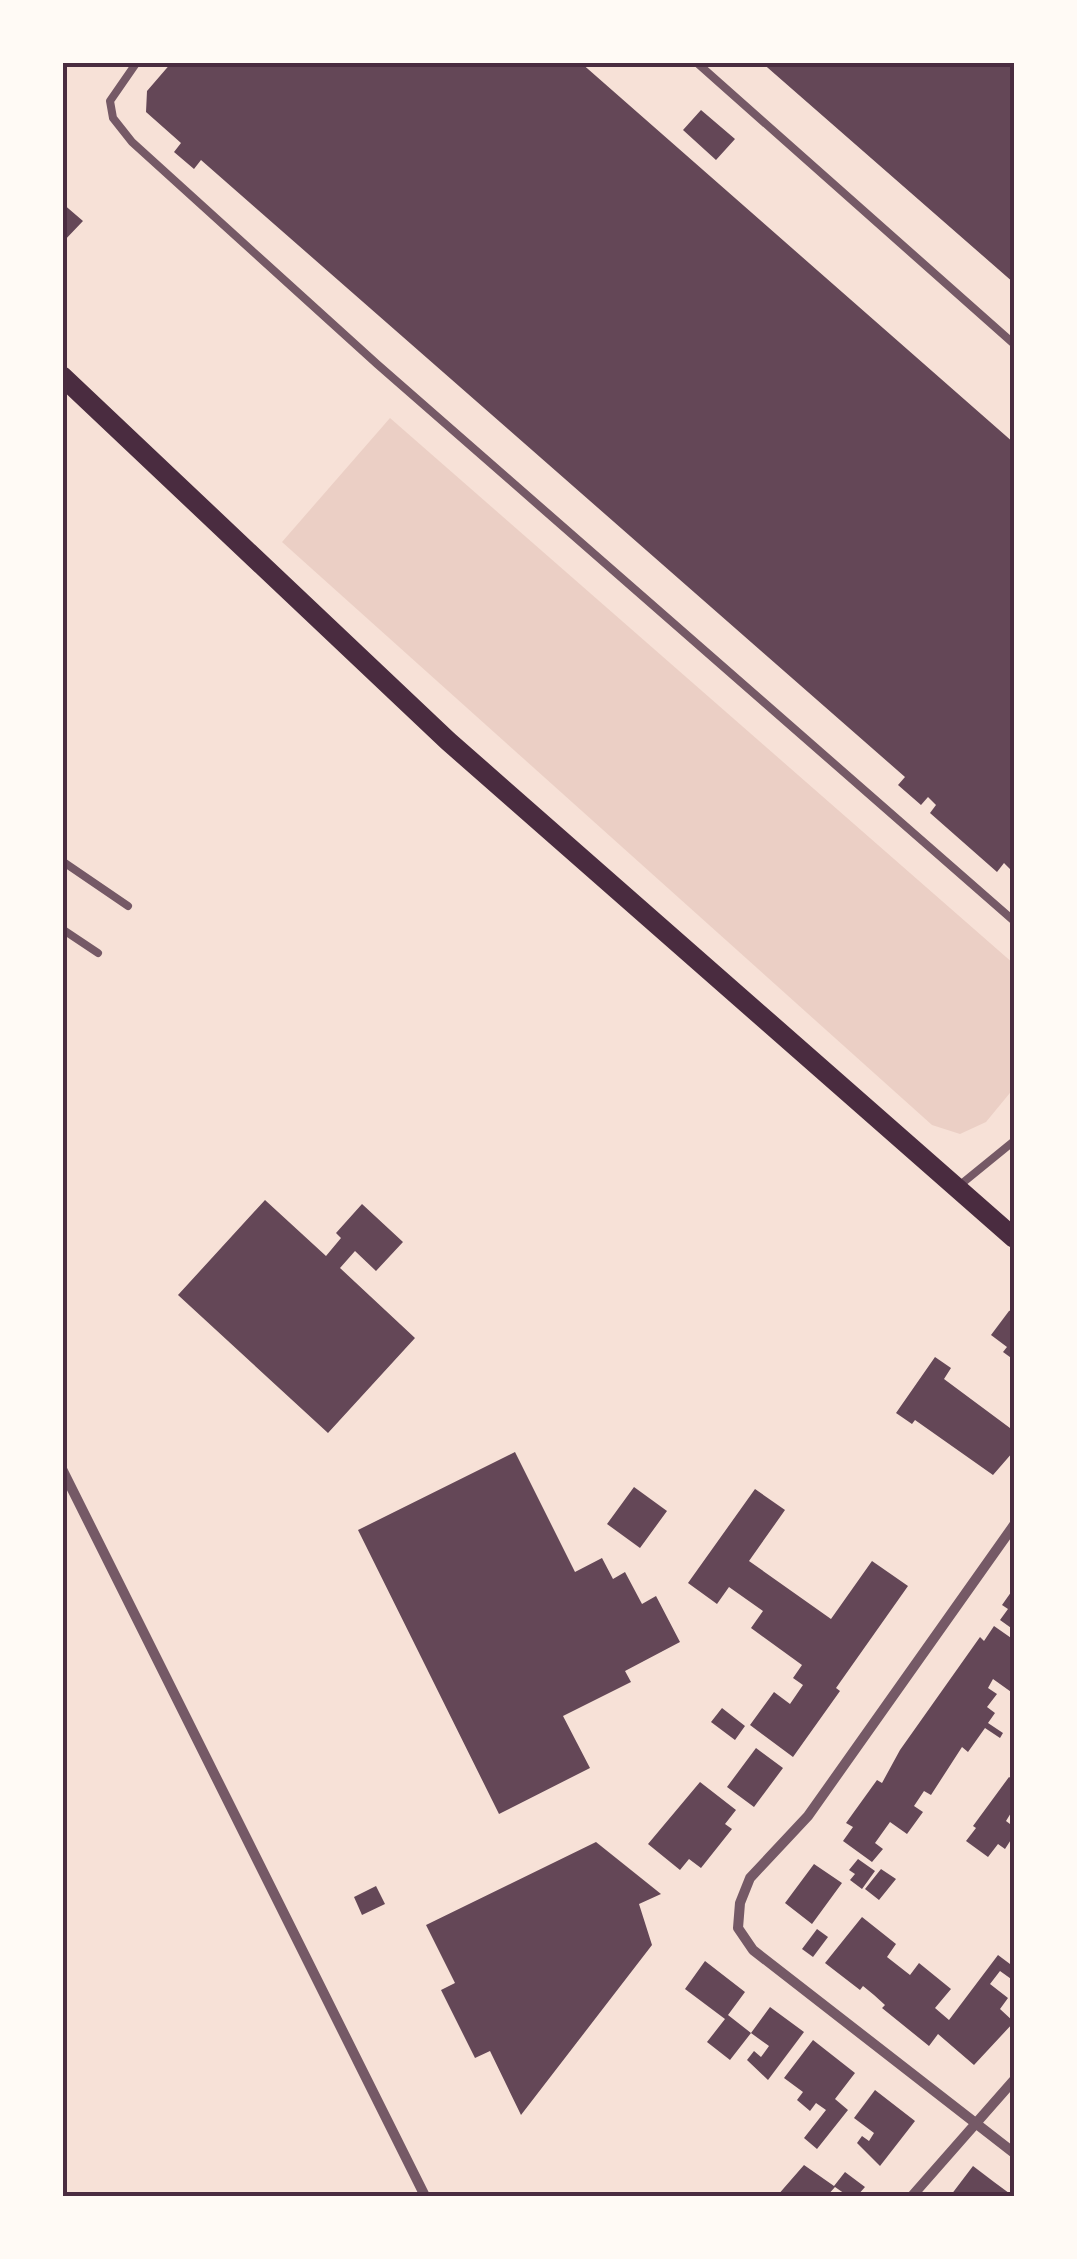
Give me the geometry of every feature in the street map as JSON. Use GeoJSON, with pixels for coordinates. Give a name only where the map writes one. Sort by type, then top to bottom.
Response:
{"type":"FeatureCollection","features":[{"type":"Feature","properties":{"kind":"main road"},"geometry":{"type":"LineString","coordinates":[[62,376],[448,742],[1014,1238]]}},
{"type":"Feature","properties":{"kind":"street"},"geometry":{"type":"LineString","coordinates":[[62,1468],[426,2196]]}},
{"type":"Feature","properties":{"kind":"street"},"geometry":{"type":"LineString","coordinates":[[1014,1525],[808,1816],[750,1878],[740,1903],[738,1928],[753,1950],[1014,2154]]}},
{"type":"Feature","properties":{"kind":"street"},"geometry":{"type":"LineString","coordinates":[[912,2196],[1014,2080]]}},
{"type":"Feature","properties":{"kind":"lane"},"geometry":{"type":"LineString","coordinates":[[137,62],[110,100],[113,118],[132,142],[377,364],[1014,921]]}},
{"type":"Feature","properties":{"kind":"lane"},"geometry":{"type":"LineString","coordinates":[[696,62],[1014,344]]}},
{"type":"Feature","properties":{"kind":"lane"},"geometry":{"type":"LineString","coordinates":[[62,861],[128,906]]}},
{"type":"Feature","properties":{"kind":"lane"},"geometry":{"type":"LineString","coordinates":[[62,929],[98,953]]}},
{"type":"Feature","properties":{"kind":"lane"},"geometry":{"type":"LineString","coordinates":[[958,1186],[1014,1141]]}},
{"type":"Feature","properties":{"kind":"shaded area"},"geometry":{"type":"Polygon","coordinates":[[[390,418],[1014,964],[1014,1088],[986,1122],[960,1134],[932,1125],[282,542],[390,418]]]}},
{"type":"Feature","properties":{"kind":"building"},"geometry":{"type":"Polygon","coordinates":[[[172,62],[580,62],[1014,443],[1014,873],[1004,863],[997,872],[930,813],[936,805],[928,797],[921,805],[898,785],[905,777],[201,160],[194,169],[174,152],[181,143],[146,112],[147,91],[172,62]]]}},
{"type":"Feature","properties":{"kind":"building"},"geometry":{"type":"Polygon","coordinates":[[[761,62],[1014,62],[1014,283],[761,62]]]}},
{"type":"Feature","properties":{"kind":"building"},"geometry":{"type":"Polygon","coordinates":[[[701,110],[735,139],[716,160],[683,130],[701,110]]]}},
{"type":"Feature","properties":{"kind":"building"},"geometry":{"type":"Polygon","coordinates":[[[62,203],[83,221],[62,243],[62,203]]]}},
{"type":"Feature","properties":{"kind":"building"},"geometry":{"type":"Polygon","coordinates":[[[265,1200],[326,1256],[341,1238],[336,1233],[362,1204],[403,1242],[376,1271],[355,1251],[340,1268],[415,1338],[328,1433],[178,1295],[265,1200]]]}},
{"type":"Feature","properties":{"kind":"building"},"geometry":{"type":"Polygon","coordinates":[[[1014,1309],[1014,1360],[1003,1352],[1007,1347],[991,1335],[1014,1309]]]}},
{"type":"Feature","properties":{"kind":"building"},"geometry":{"type":"Polygon","coordinates":[[[935,1357],[951,1368],[944,1379],[1014,1431],[1013,1452],[993,1475],[915,1420],[912,1424],[896,1413],[935,1357]]]}},
{"type":"Feature","properties":{"kind":"building"},"geometry":{"type":"Polygon","coordinates":[[[515,1452],[575,1572],[602,1558],[613,1579],[625,1572],[642,1604],[656,1596],[680,1642],[625,1671],[631,1682],[563,1716],[590,1768],[499,1814],[358,1530],[515,1452]]]}},
{"type":"Feature","properties":{"kind":"building"},"geometry":{"type":"Polygon","coordinates":[[[634,1487],[667,1511],[640,1548],[607,1524],[634,1487]]]}},
{"type":"Feature","properties":{"kind":"building"},"geometry":{"type":"Polygon","coordinates":[[[755,1489],[785,1510],[749,1561],[831,1619],[872,1561],[908,1586],[793,1757],[750,1725],[774,1692],[790,1704],[803,1685],[793,1678],[802,1665],[751,1628],[763,1611],[729,1587],[717,1604],[688,1583],[755,1489]]]}},
{"type":"Feature","properties":{"kind":"building"},"geometry":{"type":"Polygon","coordinates":[[[1014,1588],[1014,1630],[1000,1620],[1008,1609],[1002,1605],[1014,1588]]]}},
{"type":"Feature","properties":{"kind":"building"},"geometry":{"type":"Polygon","coordinates":[[[994,1626],[1014,1640],[1014,1694],[993,1679],[988,1688],[997,1694],[987,1707],[995,1713],[988,1723],[1003,1733],[1000,1738],[985,1728],[968,1752],[962,1747],[931,1795],[924,1791],[914,1806],[923,1812],[907,1834],[890,1822],[875,1843],[883,1849],[872,1862],[843,1841],[853,1827],[846,1823],[877,1780],[882,1783],[900,1750],[980,1637],[984,1641],[994,1626]]]}},
{"type":"Feature","properties":{"kind":"building"},"geometry":{"type":"Polygon","coordinates":[[[722,1708],[745,1726],[735,1740],[711,1722],[722,1708]]]}},
{"type":"Feature","properties":{"kind":"building"},"geometry":{"type":"Polygon","coordinates":[[[756,1748],[783,1768],[754,1807],[727,1787],[756,1748]]]}},
{"type":"Feature","properties":{"kind":"building"},"geometry":{"type":"Polygon","coordinates":[[[1009,1777],[1014,1780],[1014,1808],[1006,1821],[1014,1827],[1014,1835],[1005,1849],[998,1844],[988,1857],[966,1841],[1009,1777]]]}},
{"type":"Feature","properties":{"kind":"building"},"geometry":{"type":"Polygon","coordinates":[[[700,1782],[736,1810],[725,1824],[732,1829],[701,1868],[689,1859],[680,1870],[648,1844],[700,1782]]]}},
{"type":"Feature","properties":{"kind":"building"},"geometry":{"type":"Polygon","coordinates":[[[596,1842],[661,1894],[639,1904],[652,1945],[521,2115],[490,2051],[475,2058],[441,1990],[455,1983],[426,1925],[596,1842]]]}},
{"type":"Feature","properties":{"kind":"building"},"geometry":{"type":"Polygon","coordinates":[[[858,1859],[875,1871],[862,1889],[850,1880],[855,1874],[849,1870],[858,1859]]]}},
{"type":"Feature","properties":{"kind":"building"},"geometry":{"type":"Polygon","coordinates":[[[814,1864],[842,1883],[812,1924],[785,1903],[814,1864]]]}},
{"type":"Feature","properties":{"kind":"building"},"geometry":{"type":"Polygon","coordinates":[[[881,1869],[896,1879],[879,1900],[865,1889],[881,1869]]]}},
{"type":"Feature","properties":{"kind":"building"},"geometry":{"type":"Polygon","coordinates":[[[376,1886],[385,1904],[362,1915],[354,1897],[376,1886]]]}},
{"type":"Feature","properties":{"kind":"building"},"geometry":{"type":"Polygon","coordinates":[[[862,1917],[896,1944],[887,1957],[910,1975],[919,1963],[951,1989],[935,2008],[949,2020],[998,1955],[1014,1967],[1014,1981],[1000,1971],[990,1984],[1008,1998],[1000,2009],[1014,2022],[974,2065],[938,2034],[929,2046],[882,2008],[885,2005],[863,1986],[860,1990],[825,1963],[862,1917]]]}},
{"type":"Feature","properties":{"kind":"building"},"geometry":{"type":"Polygon","coordinates":[[[817,1929],[828,1937],[813,1957],[802,1949],[817,1929]]]}},
{"type":"Feature","properties":{"kind":"building"},"geometry":{"type":"Polygon","coordinates":[[[705,1961],[745,1992],[728,2015],[751,2033],[730,2060],[707,2042],[725,2019],[685,1989],[705,1961]]]}},
{"type":"Feature","properties":{"kind":"building"},"geometry":{"type":"Polygon","coordinates":[[[770,2007],[804,2032],[768,2080],[747,2060],[754,2051],[761,2057],[769,2046],[751,2033],[770,2007]]]}},
{"type":"Feature","properties":{"kind":"building"},"geometry":{"type":"Polygon","coordinates":[[[813,2040],[855,2073],[835,2099],[848,2110],[817,2149],[804,2138],[826,2110],[816,2103],[810,2111],[797,2100],[803,2092],[784,2078],[813,2040]]]}},
{"type":"Feature","properties":{"kind":"building"},"geometry":{"type":"Polygon","coordinates":[[[875,2090],[915,2121],[880,2166],[857,2143],[862,2136],[869,2141],[874,2133],[854,2118],[875,2090]]]}},
{"type":"Feature","properties":{"kind":"building"},"geometry":{"type":"Polygon","coordinates":[[[804,2165],[834,2186],[845,2172],[865,2187],[857,2196],[848,2196],[835,2187],[827,2196],[777,2196],[804,2165]]]}},
{"type":"Feature","properties":{"kind":"building"},"geometry":{"type":"Polygon","coordinates":[[[973,2166],[1013,2196],[951,2195],[973,2166]]]}}]}
